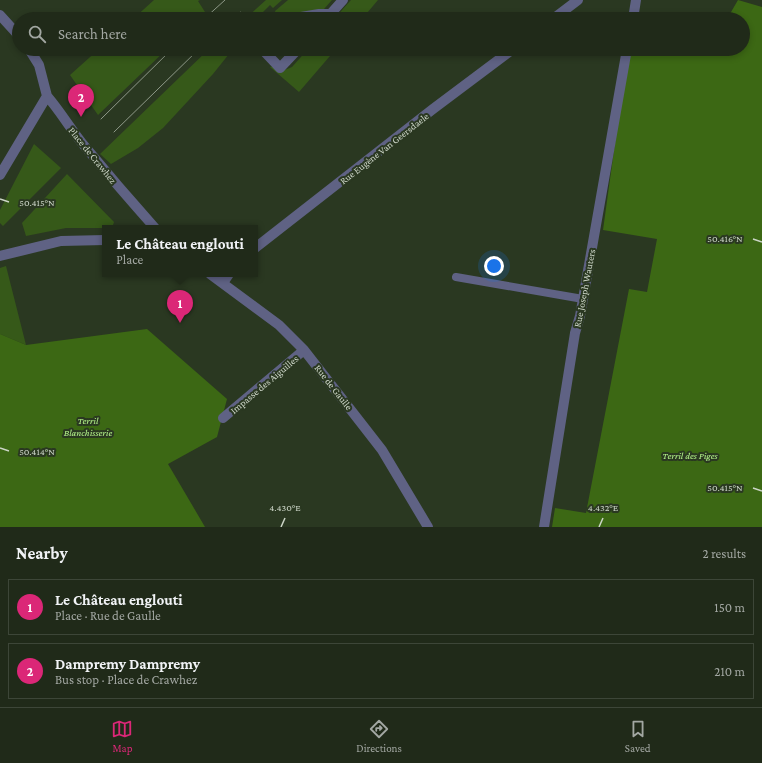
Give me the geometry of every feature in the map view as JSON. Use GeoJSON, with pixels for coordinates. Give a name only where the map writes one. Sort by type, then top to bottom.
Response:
{"type":"FeatureCollection","features":[{"type":"Feature","properties":{"kind":"street"},"geometry":{"type":"LineString","coordinates":[[332,12],[343,0]]}},
{"type":"Feature","properties":{"kind":"street"},"geometry":{"type":"LineString","coordinates":[[562,12],[578,0]]}},
{"type":"Feature","properties":{"kind":"street"},"geometry":{"type":"LineString","coordinates":[[633,12],[636,0]]}},
{"type":"Feature","properties":{"kind":"street"},"geometry":{"type":"LineString","coordinates":[[0,15],[12,28]]}},
{"type":"Feature","properties":{"kind":"street"},"geometry":{"type":"LineString","coordinates":[[0,175],[47,96],[40,65],[34,56]]}},
{"type":"Feature","properties":{"kind":"street"},"geometry":{"type":"LineString","coordinates":[[269,56],[280,68],[291,56]]}},
{"type":"Feature","properties":{"kind":"street","name":"Rue Eugène Van Geersdaele"},"geometry":{"type":"LineString","coordinates":[[258,246],[433,109],[504,56]]}},
{"type":"Feature","properties":{"kind":"street","name":"Rue Joseph Wauters"},"geometry":{"type":"LineString","coordinates":[[544,527],[576,333],[626,56]]}},
{"type":"Feature","properties":{"kind":"street","name":"Place de Crawhez"},"geometry":{"type":"LineString","coordinates":[[47,96],[57,107],[82,143],[152,225]]}},
{"type":"Feature","properties":{"kind":"street"},"geometry":{"type":"LineString","coordinates":[[0,256],[61,241],[102,240]]}},
{"type":"Feature","properties":{"kind":"street","name":"Rue de Gaulle"},"geometry":{"type":"LineString","coordinates":[[214,277],[279,325],[304,350],[377,444],[428,527]]}},
{"type":"Feature","properties":{"kind":"street"},"geometry":{"type":"LineString","coordinates":[[223,283],[227,277]]}},
{"type":"Feature","properties":{"kind":"street","name":"Impasse des Aiguilles"},"geometry":{"type":"LineString","coordinates":[[223,418],[304,350]]}},
{"type":"Feature","properties":{"kind":"lane"},"geometry":{"type":"LineString","coordinates":[[456,277],[583,299]]}},
{"type":"Feature","properties":{"kind":"green space"},"geometry":{"type":"Polygon","coordinates":[[[154,0],[200,0],[198,1],[205,12],[141,12],[154,0]]]}},
{"type":"Feature","properties":{"kind":"green space"},"geometry":{"type":"Polygon","coordinates":[[[266,0],[282,0],[273,8],[270,5],[263,12],[253,12],[266,0]]]}},
{"type":"Feature","properties":{"kind":"green space"},"geometry":{"type":"Polygon","coordinates":[[[288,0],[332,0],[324,9],[306,12],[275,11],[288,0]]]}},
{"type":"Feature","properties":{"kind":"green space"},"geometry":{"type":"Polygon","coordinates":[[[351,0],[378,0],[368,12],[340,12],[351,0]]]}},
{"type":"Feature","properties":{"kind":"green space","name":"Terril des Piges"},"geometry":{"type":"Polygon","coordinates":[[[738,0],[762,7],[762,527],[552,527],[555,508],[586,513],[629,289],[647,292],[657,239],[603,230],[627,56],[750,56],[750,12],[731,12],[738,0]]]}},
{"type":"Feature","properties":{"kind":"green space"},"geometry":{"type":"Polygon","coordinates":[[[91,56],[160,56],[98,115],[70,75],[91,56]]]}},
{"type":"Feature","properties":{"kind":"green space"},"geometry":{"type":"Polygon","coordinates":[[[202,56],[227,56],[213,74],[163,128],[138,148],[111,164],[100,154],[202,56]]]}},
{"type":"Feature","properties":{"kind":"green space"},"geometry":{"type":"Polygon","coordinates":[[[302,56],[330,56],[299,92],[270,67],[274,66],[282,71],[292,67],[302,56]]]}},
{"type":"Feature","properties":{"kind":"green space"},"geometry":{"type":"Polygon","coordinates":[[[34,144],[61,168],[3,226],[0,223],[0,210],[34,144]]]}},
{"type":"Feature","properties":{"kind":"green space"},"geometry":{"type":"Polygon","coordinates":[[[67,174],[114,222],[113,225],[102,225],[102,228],[66,228],[26,236],[22,223],[67,174]]]}},
{"type":"Feature","properties":{"kind":"green space"},"geometry":{"type":"Polygon","coordinates":[[[6,266],[26,345],[0,334],[0,268],[6,266]]]}},
{"type":"Feature","properties":{"kind":"green space","name":"Terril Blanchisserie"},"geometry":{"type":"Polygon","coordinates":[[[147,329],[227,399],[217,437],[168,464],[205,527],[0,527],[0,334],[26,345],[147,329]]]}},
{"type":"Feature","properties":{"kind":"tram line"},"geometry":{"type":"LineString","coordinates":[[212,12],[225,0]]}},
{"type":"Feature","properties":{"kind":"tram line"},"geometry":{"type":"LineString","coordinates":[[101,119],[165,56]]}},
{"type":"Feature","properties":{"kind":"tram line"},"geometry":{"type":"LineString","coordinates":[[114,132],[192,56]]}},
{"type":"Feature","properties":{"kind":"place","name":"Dampremy Dampremy"},"geometry":{"type":"Point","coordinates":[81,117]}},
{"type":"Feature","properties":{"kind":"place","name":"Le Château englouti"},"geometry":{"type":"Point","coordinates":[180,323]}}]}
